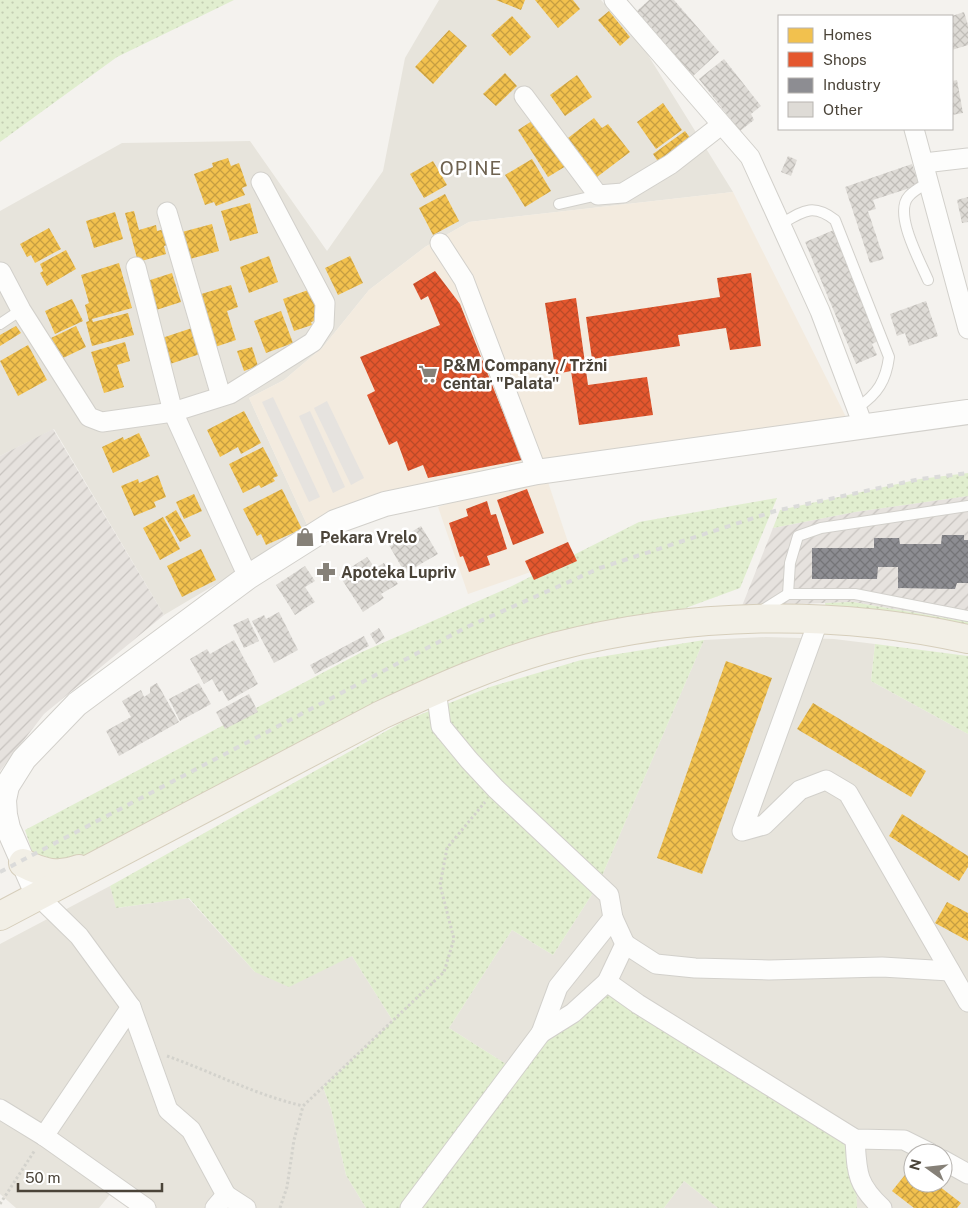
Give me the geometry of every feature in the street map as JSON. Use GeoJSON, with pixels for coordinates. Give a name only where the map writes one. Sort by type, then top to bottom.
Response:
{"type":"FeatureCollection","features":[{"type":"Feature","properties":{"kind":"main road"},"geometry":{"type":"LineString","coordinates":[[0,916],[373,720],[436,690],[499,665],[594,638],[692,624],[819,619],[925,630],[968,639]]}},
{"type":"Feature","properties":{"kind":"main road"},"geometry":{"type":"LineString","coordinates":[[23,863],[45,873],[69,873],[120,853]]}},
{"type":"Feature","properties":{"kind":"street"},"geometry":{"type":"LineString","coordinates":[[614,0],[750,157],[820,311],[860,416]]}},
{"type":"Feature","properties":{"kind":"street"},"geometry":{"type":"LineString","coordinates":[[524,96],[598,195],[623,193],[631,189],[671,164],[721,125]]}},
{"type":"Feature","properties":{"kind":"street"},"geometry":{"type":"LineString","coordinates":[[914,130],[968,329]]}},
{"type":"Feature","properties":{"kind":"street"},"geometry":{"type":"LineString","coordinates":[[924,163],[968,158]]}},
{"type":"Feature","properties":{"kind":"street"},"geometry":{"type":"LineString","coordinates":[[1,272],[21,310],[89,417],[102,422],[172,412],[230,394],[313,342],[324,325],[325,303],[261,182]]}},
{"type":"Feature","properties":{"kind":"street"},"geometry":{"type":"LineString","coordinates":[[167,212],[221,396]]}},
{"type":"Feature","properties":{"kind":"street"},"geometry":{"type":"LineString","coordinates":[[440,244],[464,280],[537,472]]}},
{"type":"Feature","properties":{"kind":"street"},"geometry":{"type":"LineString","coordinates":[[136,267],[172,412],[248,577]]}},
{"type":"Feature","properties":{"kind":"street"},"geometry":{"type":"LineString","coordinates":[[246,1208],[221,1202],[191,1130],[168,1110],[131,1007],[79,936],[38,896],[8,828],[2,801],[7,786],[24,759],[78,704],[248,577],[335,522],[362,512],[385,504],[537,472],[860,416],[968,412]]}},
{"type":"Feature","properties":{"kind":"street"},"geometry":{"type":"LineString","coordinates":[[819,619],[742,831],[764,825],[800,790],[826,780],[848,793],[950,971],[966,994]]}},
{"type":"Feature","properties":{"kind":"street"},"geometry":{"type":"LineString","coordinates":[[436,690],[441,726],[496,789],[609,895],[612,918],[625,944],[656,964],[695,968],[769,970],[882,967],[950,971]]}},
{"type":"Feature","properties":{"kind":"street"},"geometry":{"type":"LineString","coordinates":[[410,1208],[541,1033],[558,986],[612,918]]}},
{"type":"Feature","properties":{"kind":"street"},"geometry":{"type":"LineString","coordinates":[[541,1033],[573,1013],[607,982],[625,944]]}},
{"type":"Feature","properties":{"kind":"street"},"geometry":{"type":"LineString","coordinates":[[607,982],[638,1004],[856,1139],[904,1140],[910,1143]]}},
{"type":"Feature","properties":{"kind":"street"},"geometry":{"type":"LineString","coordinates":[[44,1136],[131,1007]]}},
{"type":"Feature","properties":{"kind":"street"},"geometry":{"type":"LineString","coordinates":[[0,1108],[44,1136],[146,1208]]}},
{"type":"Feature","properties":{"kind":"street"},"geometry":{"type":"LineString","coordinates":[[856,1139],[858,1176],[871,1198],[882,1208]]}},
{"type":"Feature","properties":{"kind":"street"},"geometry":{"type":"LineString","coordinates":[[953,1166],[968,1174]]}},
{"type":"Feature","properties":{"kind":"lane"},"geometry":{"type":"LineString","coordinates":[[928,280],[904,220],[904,206],[909,196],[929,182]]}},
{"type":"Feature","properties":{"kind":"lane"},"geometry":{"type":"LineString","coordinates":[[559,204],[598,195]]}},
{"type":"Feature","properties":{"kind":"lane"},"geometry":{"type":"LineString","coordinates":[[781,224],[803,210],[816,210],[826,213],[835,220],[889,356],[887,373],[881,386],[860,416]]}},
{"type":"Feature","properties":{"kind":"lane"},"geometry":{"type":"LineString","coordinates":[[0,324],[21,310]]}},
{"type":"Feature","properties":{"kind":"lane"},"geometry":{"type":"LineString","coordinates":[[788,594],[790,563],[798,536],[821,528],[968,506]]}},
{"type":"Feature","properties":{"kind":"lane"},"geometry":{"type":"LineString","coordinates":[[748,621],[788,594],[855,594],[968,616]]}},
{"type":"Feature","properties":{"kind":"path"},"geometry":{"type":"LineString","coordinates":[[280,1208],[287,1186],[294,1140],[303,1106],[444,972],[454,939],[440,885],[447,848],[496,789]]}},
{"type":"Feature","properties":{"kind":"path"},"geometry":{"type":"LineString","coordinates":[[146,1048],[199,1067],[245,1089],[303,1106]]}},
{"type":"Feature","properties":{"kind":"path"},"geometry":{"type":"LineString","coordinates":[[0,1204],[44,1136]]}},
{"type":"Feature","properties":{"kind":"shaded area"},"geometry":{"type":"Polygon","coordinates":[[[439,0],[601,0],[643,47],[733,192],[469,222],[425,247],[369,290],[323,347],[284,380],[249,398],[309,529],[164,615],[54,429],[0,456],[0,211],[122,143],[250,141],[327,251],[383,171],[405,58],[439,0]]]}},
{"type":"Feature","properties":{"kind":"shaded area"},"geometry":{"type":"Polygon","coordinates":[[[733,192],[846,417],[504,471],[309,529],[249,398],[284,380],[323,347],[369,290],[425,247],[469,222],[733,192]]]}},
{"type":"Feature","properties":{"kind":"shaded area"},"geometry":{"type":"Polygon","coordinates":[[[273,397],[320,497],[309,502],[262,402],[273,397]]]}},
{"type":"Feature","properties":{"kind":"shaded area"},"geometry":{"type":"Polygon","coordinates":[[[327,401],[364,478],[351,485],[314,408],[327,401]]]}},
{"type":"Feature","properties":{"kind":"shaded area"},"geometry":{"type":"Polygon","coordinates":[[[310,411],[345,487],[333,493],[299,416],[310,411]]]}},
{"type":"Feature","properties":{"kind":"shaded area"},"geometry":{"type":"Polygon","coordinates":[[[53,429],[164,615],[44,714],[0,771],[0,456],[53,429]]]}},
{"type":"Feature","properties":{"kind":"shaded area"},"geometry":{"type":"Polygon","coordinates":[[[544,470],[573,557],[468,594],[438,507],[544,470]]]}},
{"type":"Feature","properties":{"kind":"shaded area"},"geometry":{"type":"Polygon","coordinates":[[[968,496],[968,622],[853,602],[742,606],[773,528],[855,512],[968,496]]]}},
{"type":"Feature","properties":{"kind":"shaded area"},"geometry":{"type":"Polygon","coordinates":[[[766,637],[834,639],[875,644],[871,681],[968,734],[968,1208],[857,1208],[855,1139],[514,1069],[449,1028],[512,930],[553,955],[598,885],[704,640],[766,637]]]}},
{"type":"Feature","properties":{"kind":"shaded area"},"geometry":{"type":"Polygon","coordinates":[[[110,886],[117,908],[188,898],[255,972],[352,956],[393,1021],[323,1087],[331,1109],[346,1175],[366,1208],[146,1208],[116,1187],[99,1208],[16,1208],[0,1194],[0,944],[110,886]]]}},
{"type":"Feature","properties":{"kind":"shaded area"},"geometry":{"type":"Polygon","coordinates":[[[684,1181],[718,1208],[664,1208],[684,1181]]]}},
{"type":"Feature","properties":{"kind":"green space"},"geometry":{"type":"Polygon","coordinates":[[[0,0],[234,0],[117,57],[0,142],[0,0]]]}},
{"type":"Feature","properties":{"kind":"green space"},"geometry":{"type":"Polygon","coordinates":[[[968,473],[968,496],[855,512],[773,528],[780,510],[920,479],[968,473]]]}},
{"type":"Feature","properties":{"kind":"green space"},"geometry":{"type":"Polygon","coordinates":[[[777,498],[740,588],[683,609],[635,617],[287,753],[61,867],[37,866],[25,830],[362,652],[508,588],[639,522],[777,498]]]}},
{"type":"Feature","properties":{"kind":"green space"},"geometry":{"type":"Polygon","coordinates":[[[853,602],[968,622],[968,632],[826,609],[825,603],[853,602]]]}},
{"type":"Feature","properties":{"kind":"green space"},"geometry":{"type":"Polygon","coordinates":[[[704,640],[598,885],[553,955],[512,930],[449,1028],[514,1069],[607,982],[855,1139],[857,1208],[718,1208],[684,1181],[664,1208],[366,1208],[346,1175],[331,1109],[323,1087],[393,1021],[352,956],[289,987],[255,972],[189,898],[116,908],[110,886],[404,721],[490,687],[581,660],[704,640]]]}},
{"type":"Feature","properties":{"kind":"green space"},"geometry":{"type":"Polygon","coordinates":[[[875,644],[968,656],[968,734],[871,681],[875,644]]]}},
{"type":"Feature","properties":{"kind":"building: Homes"},"geometry":{"type":"Polygon","coordinates":[[[496,0],[525,0],[521,10],[496,0]]]}},
{"type":"Feature","properties":{"kind":"building: Homes"},"geometry":{"type":"Polygon","coordinates":[[[535,0],[573,0],[580,9],[558,28],[535,0]]]}},
{"type":"Feature","properties":{"kind":"building: Homes"},"geometry":{"type":"Polygon","coordinates":[[[609,11],[630,37],[620,46],[598,20],[609,11]]]}},
{"type":"Feature","properties":{"kind":"building: Homes"},"geometry":{"type":"Polygon","coordinates":[[[512,16],[531,37],[510,56],[491,35],[512,16]]]}},
{"type":"Feature","properties":{"kind":"building: Homes"},"geometry":{"type":"Polygon","coordinates":[[[449,30],[467,46],[433,84],[415,67],[449,30]]]}},
{"type":"Feature","properties":{"kind":"building: Homes"},"geometry":{"type":"Polygon","coordinates":[[[505,73],[517,86],[496,106],[483,94],[505,73]]]}},
{"type":"Feature","properties":{"kind":"building: Homes"},"geometry":{"type":"Polygon","coordinates":[[[577,75],[592,97],[565,116],[550,95],[577,75]]]}},
{"type":"Feature","properties":{"kind":"building: Homes"},"geometry":{"type":"Polygon","coordinates":[[[663,103],[682,130],[656,149],[637,122],[663,103]]]}},
{"type":"Feature","properties":{"kind":"building: Homes"},"geometry":{"type":"Polygon","coordinates":[[[594,118],[602,128],[608,124],[630,152],[597,177],[568,138],[594,118]]]}},
{"type":"Feature","properties":{"kind":"building: Homes"},"geometry":{"type":"Polygon","coordinates":[[[535,119],[566,166],[548,177],[518,130],[535,119]]]}},
{"type":"Feature","properties":{"kind":"building: Homes"},"geometry":{"type":"Polygon","coordinates":[[[685,131],[694,143],[661,166],[653,154],[685,131]]]}},
{"type":"Feature","properties":{"kind":"building: Homes"},"geometry":{"type":"Polygon","coordinates":[[[228,158],[231,166],[239,163],[247,186],[242,188],[245,195],[216,206],[214,202],[205,205],[194,174],[213,167],[212,163],[228,158]]]}},
{"type":"Feature","properties":{"kind":"building: Homes"},"geometry":{"type":"Polygon","coordinates":[[[532,159],[551,191],[525,207],[505,175],[532,159]]]}},
{"type":"Feature","properties":{"kind":"building: Homes"},"geometry":{"type":"Polygon","coordinates":[[[433,161],[447,185],[424,198],[410,174],[433,161]]]}},
{"type":"Feature","properties":{"kind":"building: Homes"},"geometry":{"type":"Polygon","coordinates":[[[445,194],[459,221],[433,235],[419,208],[445,194]]]}},
{"type":"Feature","properties":{"kind":"building: Homes"},"geometry":{"type":"Polygon","coordinates":[[[250,203],[258,233],[230,241],[221,211],[250,203]]]}},
{"type":"Feature","properties":{"kind":"building: Homes"},"geometry":{"type":"Polygon","coordinates":[[[134,211],[139,230],[156,225],[157,231],[165,229],[170,244],[164,246],[166,254],[138,262],[125,213],[134,211]]]}},
{"type":"Feature","properties":{"kind":"building: Homes"},"geometry":{"type":"Polygon","coordinates":[[[115,212],[123,239],[94,248],[86,221],[115,212]]]}},
{"type":"Feature","properties":{"kind":"building: Homes"},"geometry":{"type":"Polygon","coordinates":[[[212,224],[219,251],[190,259],[182,232],[212,224]]]}},
{"type":"Feature","properties":{"kind":"building: Homes"},"geometry":{"type":"Polygon","coordinates":[[[49,228],[61,249],[35,263],[31,255],[27,257],[20,244],[49,228]]]}},
{"type":"Feature","properties":{"kind":"building: Homes"},"geometry":{"type":"Polygon","coordinates":[[[66,250],[76,269],[47,286],[40,273],[43,271],[40,264],[66,250]]]}},
{"type":"Feature","properties":{"kind":"building: Homes"},"geometry":{"type":"Polygon","coordinates":[[[269,256],[278,282],[249,293],[240,267],[269,256]]]}},
{"type":"Feature","properties":{"kind":"building: Homes"},"geometry":{"type":"Polygon","coordinates":[[[350,256],[363,283],[338,295],[325,268],[350,256]]]}},
{"type":"Feature","properties":{"kind":"building: Homes"},"geometry":{"type":"Polygon","coordinates":[[[119,263],[132,308],[92,319],[93,322],[128,313],[134,335],[92,346],[86,322],[89,321],[85,305],[89,303],[81,275],[119,263]]]}},
{"type":"Feature","properties":{"kind":"building: Homes"},"geometry":{"type":"Polygon","coordinates":[[[172,273],[181,302],[153,311],[144,282],[172,273]]]}},
{"type":"Feature","properties":{"kind":"building: Homes"},"geometry":{"type":"Polygon","coordinates":[[[231,285],[238,307],[227,311],[236,340],[215,347],[198,295],[231,285]]]}},
{"type":"Feature","properties":{"kind":"building: Homes"},"geometry":{"type":"Polygon","coordinates":[[[311,289],[321,319],[311,322],[312,325],[294,331],[283,299],[311,289]]]}},
{"type":"Feature","properties":{"kind":"building: Homes"},"geometry":{"type":"Polygon","coordinates":[[[72,299],[83,321],[55,334],[45,311],[72,299]]]}},
{"type":"Feature","properties":{"kind":"building: Homes"},"geometry":{"type":"Polygon","coordinates":[[[281,311],[293,343],[266,353],[254,321],[281,311]]]}},
{"type":"Feature","properties":{"kind":"building: Homes"},"geometry":{"type":"Polygon","coordinates":[[[16,326],[21,333],[0,346],[0,335],[16,326]]]}},
{"type":"Feature","properties":{"kind":"building: Homes"},"geometry":{"type":"Polygon","coordinates":[[[76,326],[86,347],[61,359],[51,338],[76,326]]]}},
{"type":"Feature","properties":{"kind":"building: Homes"},"geometry":{"type":"Polygon","coordinates":[[[192,328],[200,354],[170,364],[162,338],[192,328]]]}},
{"type":"Feature","properties":{"kind":"building: Homes"},"geometry":{"type":"Polygon","coordinates":[[[125,342],[130,361],[117,365],[124,387],[104,393],[91,352],[125,342]]]}},
{"type":"Feature","properties":{"kind":"building: Homes"},"geometry":{"type":"Polygon","coordinates":[[[28,345],[47,380],[18,396],[0,361],[28,345]]]}},
{"type":"Feature","properties":{"kind":"building: Homes"},"geometry":{"type":"Polygon","coordinates":[[[252,347],[258,366],[244,371],[237,351],[252,347]]]}},
{"type":"Feature","properties":{"kind":"building: Homes"},"geometry":{"type":"Polygon","coordinates":[[[244,411],[261,443],[241,454],[238,447],[220,457],[207,430],[244,411]]]}},
{"type":"Feature","properties":{"kind":"building: Homes"},"geometry":{"type":"Polygon","coordinates":[[[139,433],[150,456],[113,473],[102,447],[123,437],[124,440],[139,433]]]}},
{"type":"Feature","properties":{"kind":"building: Homes"},"geometry":{"type":"Polygon","coordinates":[[[263,447],[278,476],[273,478],[275,481],[261,488],[259,485],[243,493],[229,464],[263,447]]]}},
{"type":"Feature","properties":{"kind":"building: Homes"},"geometry":{"type":"Polygon","coordinates":[[[158,475],[166,497],[154,502],[156,507],[134,516],[121,486],[138,479],[139,483],[158,475]]]}},
{"type":"Feature","properties":{"kind":"building: Homes"},"geometry":{"type":"Polygon","coordinates":[[[282,489],[302,529],[266,545],[261,534],[257,536],[243,509],[282,489]]]}},
{"type":"Feature","properties":{"kind":"building: Homes"},"geometry":{"type":"Polygon","coordinates":[[[194,494],[202,511],[184,519],[176,502],[194,494]]]}},
{"type":"Feature","properties":{"kind":"building: Homes"},"geometry":{"type":"Polygon","coordinates":[[[176,510],[191,536],[180,542],[165,517],[176,510]]]}},
{"type":"Feature","properties":{"kind":"building: Homes"},"geometry":{"type":"Polygon","coordinates":[[[163,517],[180,549],[160,560],[143,528],[163,517]]]}},
{"type":"Feature","properties":{"kind":"building: Homes"},"geometry":{"type":"Polygon","coordinates":[[[201,549],[216,580],[182,597],[167,566],[201,549]]]}},
{"type":"Feature","properties":{"kind":"building: Homes"},"geometry":{"type":"Polygon","coordinates":[[[726,661],[772,678],[702,874],[657,858],[726,661]]]}},
{"type":"Feature","properties":{"kind":"building: Homes"},"geometry":{"type":"Polygon","coordinates":[[[813,703],[926,771],[911,797],[797,729],[813,703]]]}},
{"type":"Feature","properties":{"kind":"building: Homes"},"geometry":{"type":"Polygon","coordinates":[[[902,814],[968,856],[968,867],[959,881],[889,836],[902,814]]]}},
{"type":"Feature","properties":{"kind":"building: Homes"},"geometry":{"type":"Polygon","coordinates":[[[947,902],[968,913],[968,941],[935,923],[947,902]]]}},
{"type":"Feature","properties":{"kind":"building: Homes"},"geometry":{"type":"Polygon","coordinates":[[[903,1177],[903,1193],[948,1193],[961,1203],[957,1208],[914,1208],[892,1191],[903,1177]]]}},
{"type":"Feature","properties":{"kind":"building: Shops","name":"P&M Company / Tržni centar \"Palata\""},"geometry":{"type":"Polygon","coordinates":[[[435,271],[460,304],[522,460],[428,478],[423,465],[408,471],[397,441],[389,445],[367,395],[375,391],[360,357],[440,325],[428,296],[421,300],[413,284],[435,271]]]}},
{"type":"Feature","properties":{"kind":"building: Shops"},"geometry":{"type":"Polygon","coordinates":[[[751,273],[761,346],[730,350],[726,328],[678,335],[680,346],[592,359],[586,317],[720,297],[717,278],[751,273]]]}},
{"type":"Feature","properties":{"kind":"building: Shops"},"geometry":{"type":"Polygon","coordinates":[[[576,298],[588,385],[647,377],[653,415],[579,425],[571,371],[556,374],[545,303],[576,298]]]}},
{"type":"Feature","properties":{"kind":"building: Shops"},"geometry":{"type":"Polygon","coordinates":[[[527,489],[544,533],[513,545],[497,500],[527,489]]]}},
{"type":"Feature","properties":{"kind":"building: Shops"},"geometry":{"type":"Polygon","coordinates":[[[487,501],[491,515],[496,514],[507,549],[487,556],[490,565],[469,572],[463,556],[460,557],[449,523],[468,516],[466,509],[487,501]]]}},
{"type":"Feature","properties":{"kind":"building: Shops"},"geometry":{"type":"Polygon","coordinates":[[[568,542],[577,561],[534,580],[525,561],[568,542]]]}},
{"type":"Feature","properties":{"kind":"building: Industry"},"geometry":{"type":"Polygon","coordinates":[[[942,535],[964,535],[964,540],[968,540],[968,583],[957,583],[955,589],[898,588],[898,567],[878,567],[877,579],[812,579],[812,548],[874,548],[874,538],[899,538],[900,544],[941,544],[942,535]]]}},
{"type":"Feature","properties":{"kind":"building: Other"},"geometry":{"type":"Polygon","coordinates":[[[649,0],[674,0],[719,52],[693,76],[637,11],[649,0]]]}},
{"type":"Feature","properties":{"kind":"building: Other"},"geometry":{"type":"Polygon","coordinates":[[[964,12],[968,25],[968,45],[953,50],[953,16],[964,12]]]}},
{"type":"Feature","properties":{"kind":"building: Other"},"geometry":{"type":"Polygon","coordinates":[[[724,59],[761,106],[751,114],[754,120],[740,131],[699,79],[724,59]]]}},
{"type":"Feature","properties":{"kind":"building: Other"},"geometry":{"type":"Polygon","coordinates":[[[957,80],[963,113],[953,115],[953,81],[957,80]]]}},
{"type":"Feature","properties":{"kind":"building: Other"},"geometry":{"type":"Polygon","coordinates":[[[788,156],[797,160],[791,176],[781,172],[788,156]]]}},
{"type":"Feature","properties":{"kind":"building: Other"},"geometry":{"type":"Polygon","coordinates":[[[912,164],[919,185],[873,200],[876,209],[868,211],[884,259],[870,263],[845,187],[912,164]]]}},
{"type":"Feature","properties":{"kind":"building: Other"},"geometry":{"type":"Polygon","coordinates":[[[968,197],[968,222],[962,223],[957,200],[968,197]]]}},
{"type":"Feature","properties":{"kind":"building: Other"},"geometry":{"type":"Polygon","coordinates":[[[834,230],[880,340],[872,344],[877,355],[856,364],[805,242],[834,230]]]}},
{"type":"Feature","properties":{"kind":"building: Other"},"geometry":{"type":"Polygon","coordinates":[[[926,301],[938,336],[909,346],[905,333],[897,336],[890,314],[926,301]]]}},
{"type":"Feature","properties":{"kind":"building: Other"},"geometry":{"type":"Polygon","coordinates":[[[421,526],[438,554],[405,573],[386,540],[405,529],[408,534],[421,526]]]}},
{"type":"Feature","properties":{"kind":"building: Other"},"geometry":{"type":"Polygon","coordinates":[[[367,557],[375,568],[384,563],[398,584],[381,594],[384,598],[363,612],[339,575],[367,557]]]}},
{"type":"Feature","properties":{"kind":"building: Other"},"geometry":{"type":"Polygon","coordinates":[[[305,566],[315,581],[305,587],[315,602],[295,615],[276,585],[305,566]]]}},
{"type":"Feature","properties":{"kind":"building: Other"},"geometry":{"type":"Polygon","coordinates":[[[279,612],[298,650],[274,663],[252,621],[264,615],[266,619],[279,612]]]}},
{"type":"Feature","properties":{"kind":"building: Other"},"geometry":{"type":"Polygon","coordinates":[[[248,618],[259,641],[244,648],[233,625],[248,618]]]}},
{"type":"Feature","properties":{"kind":"building: Other"},"geometry":{"type":"Polygon","coordinates":[[[379,628],[385,638],[376,644],[370,634],[379,628]]]}},
{"type":"Feature","properties":{"kind":"building: Other"},"geometry":{"type":"Polygon","coordinates":[[[364,636],[369,646],[315,674],[310,665],[364,636]]]}},
{"type":"Feature","properties":{"kind":"building: Other"},"geometry":{"type":"Polygon","coordinates":[[[234,640],[258,684],[228,701],[222,690],[219,692],[212,679],[204,684],[190,659],[207,649],[210,654],[234,640]]]}},
{"type":"Feature","properties":{"kind":"building: Other"},"geometry":{"type":"Polygon","coordinates":[[[157,683],[179,722],[119,756],[106,731],[131,717],[122,701],[141,690],[144,697],[150,693],[150,687],[157,683]]]}},
{"type":"Feature","properties":{"kind":"building: Other"},"geometry":{"type":"Polygon","coordinates":[[[199,683],[211,704],[180,721],[169,699],[199,683]]]}},
{"type":"Feature","properties":{"kind":"building: Other"},"geometry":{"type":"Polygon","coordinates":[[[249,694],[258,712],[225,729],[216,712],[249,694]]]}},
{"type":"Feature","properties":{"kind":"railway"},"geometry":{"type":"LineString","coordinates":[[0,872],[469,626],[600,568],[775,511],[920,479],[968,473]]}},
{"type":"Feature","properties":{"kind":"place","name":"P&M Company / Tržni centar \"Palata\""},"geometry":{"type":"Point","coordinates":[428,374]}},
{"type":"Feature","properties":{"kind":"place","name":"Pekara Vrelo"},"geometry":{"type":"Point","coordinates":[305,537]}},
{"type":"Feature","properties":{"kind":"place","name":"Apoteka Lupriv"},"geometry":{"type":"Point","coordinates":[326,572]}},
{"type":"Feature","properties":{"kind":"district","name":"OPINE"},"geometry":{"type":"Point","coordinates":[471,168]}}]}
